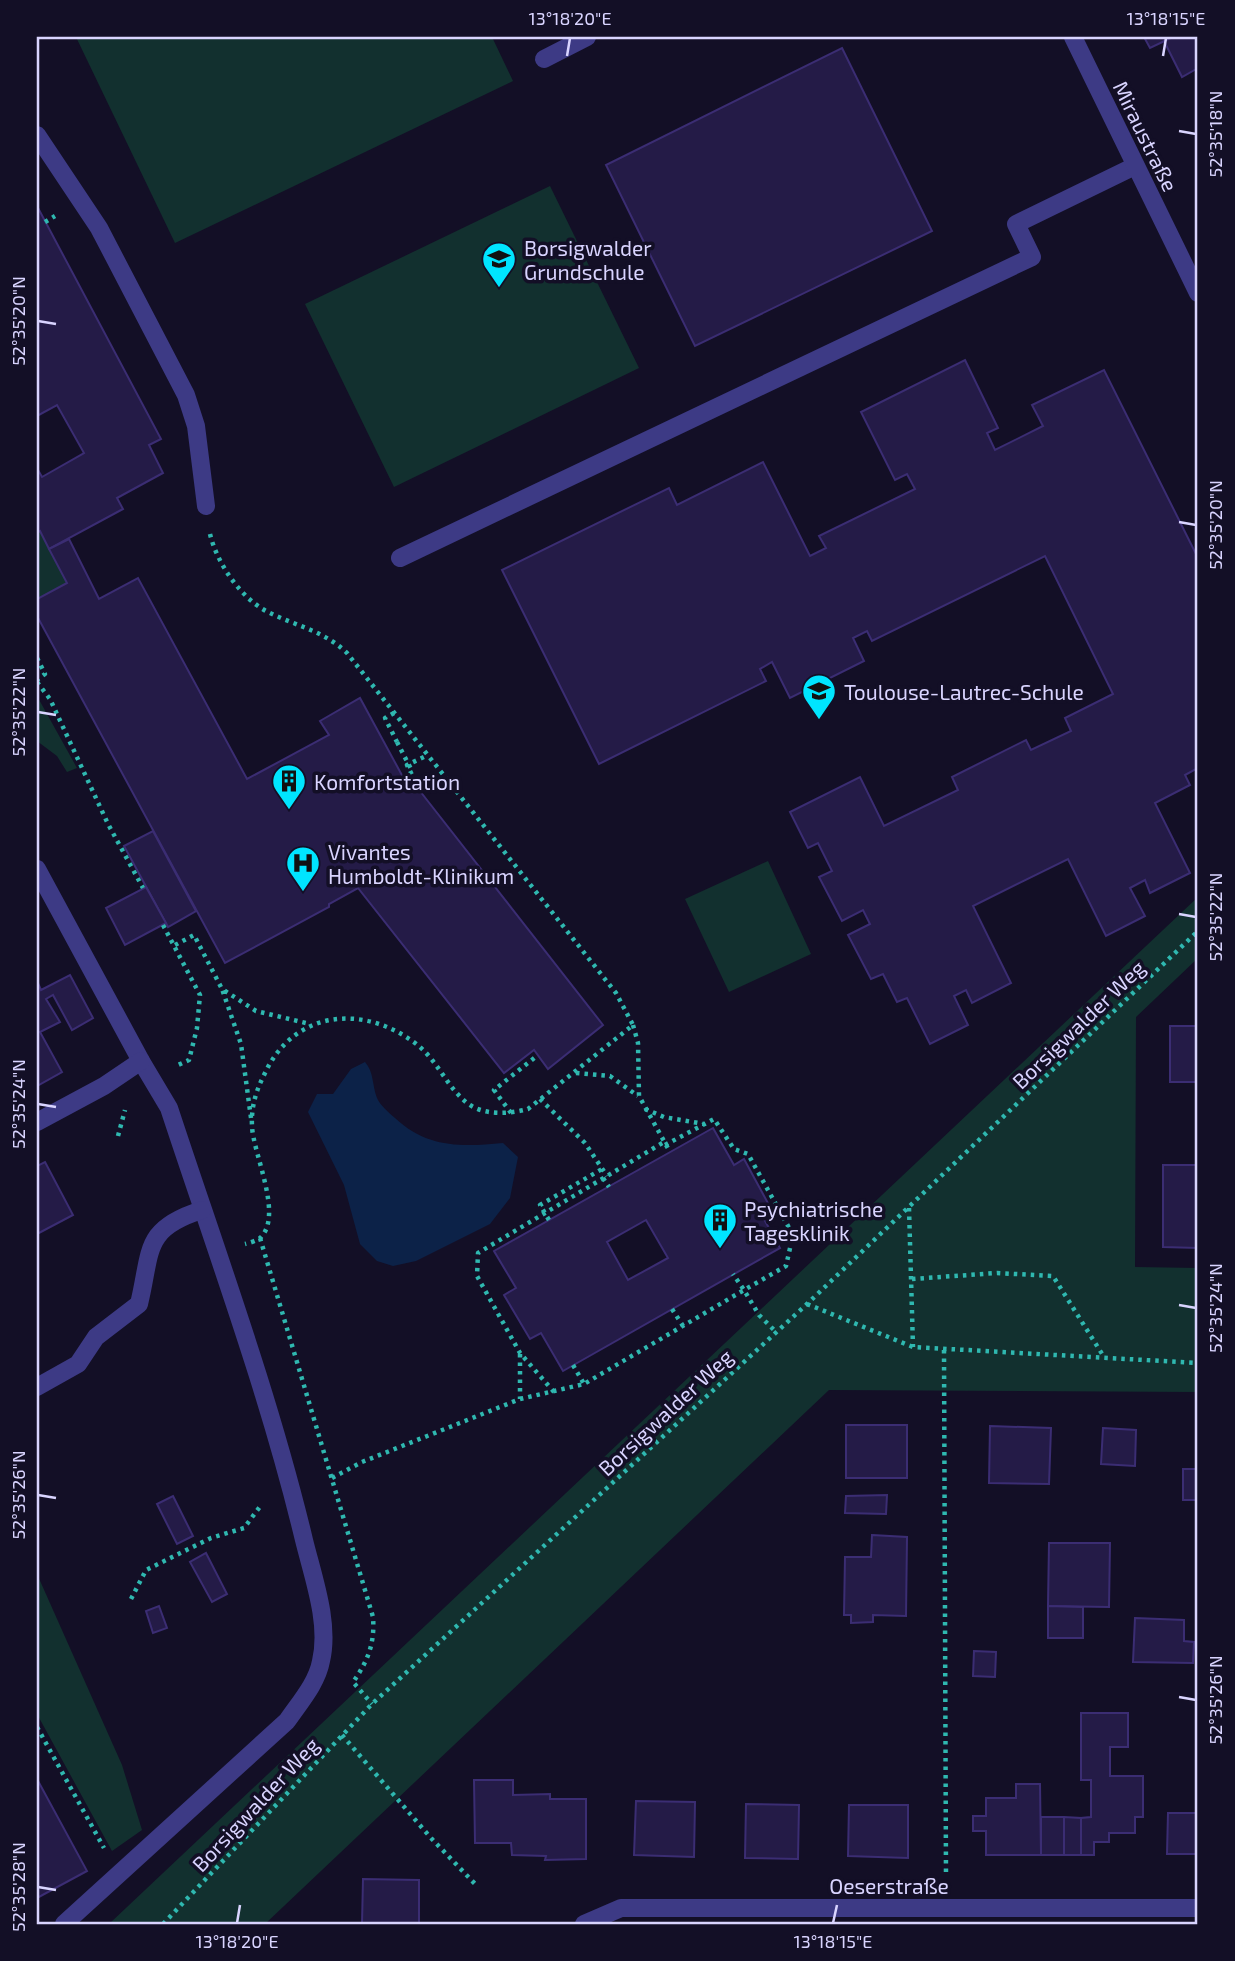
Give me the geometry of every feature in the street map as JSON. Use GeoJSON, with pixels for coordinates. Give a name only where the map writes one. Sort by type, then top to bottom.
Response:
{"type":"FeatureCollection","features":[{"type":"Feature","properties":{"kind":"street"},"geometry":{"type":"LineString","coordinates":[[544,59],[587,37]]}},
{"type":"Feature","properties":{"kind":"street","name":"Miraustraße"},"geometry":{"type":"LineString","coordinates":[[1073,37],[1198,293]]}},
{"type":"Feature","properties":{"kind":"street"},"geometry":{"type":"LineString","coordinates":[[37,135],[99,228],[186,395],[197,426],[206,506]]}},
{"type":"Feature","properties":{"kind":"street"},"geometry":{"type":"LineString","coordinates":[[400,558],[1032,257],[1016,224],[1135,166]]}},
{"type":"Feature","properties":{"kind":"street"},"geometry":{"type":"LineString","coordinates":[[37,869],[169,1108],[293,1494],[318,1595],[322,1660],[315,1680],[287,1721],[64,1924]]}},
{"type":"Feature","properties":{"kind":"street"},"geometry":{"type":"LineString","coordinates":[[37,1122],[104,1086],[141,1061]]}},
{"type":"Feature","properties":{"kind":"street"},"geometry":{"type":"LineString","coordinates":[[37,1387],[78,1364],[96,1338],[139,1304],[149,1253],[160,1230],[179,1217],[202,1210]]}},
{"type":"Feature","properties":{"kind":"street","name":"Oeserstraße"},"geometry":{"type":"LineString","coordinates":[[584,1924],[621,1909],[1198,1908]]}},
{"type":"Feature","properties":{"kind":"path"},"geometry":{"type":"LineString","coordinates":[[206,506],[212,543],[240,590],[263,609],[332,639],[428,755],[616,993],[633,1026],[638,1043],[639,1096],[670,1152]]}},
{"type":"Feature","properties":{"kind":"path"},"geometry":{"type":"LineString","coordinates":[[37,658],[45,674],[37,681],[50,699],[108,824],[143,888]]}},
{"type":"Feature","properties":{"kind":"path"},"geometry":{"type":"LineString","coordinates":[[394,713],[385,718],[397,741],[416,779],[407,784],[415,781],[407,765],[428,755]]}},
{"type":"Feature","properties":{"kind":"path"},"geometry":{"type":"LineString","coordinates":[[118,1136],[131,1088],[188,1060],[197,1028],[200,995],[163,925]]}},
{"type":"Feature","properties":{"kind":"path","name":"Borsigwalder Weg"},"geometry":{"type":"LineString","coordinates":[[163,1924],[372,1704],[807,1304],[1198,931]]}},
{"type":"Feature","properties":{"kind":"path"},"geometry":{"type":"LineString","coordinates":[[175,945],[194,935],[222,989],[241,1044],[251,1126],[270,1205],[267,1226],[260,1238],[218,1256]]}},
{"type":"Feature","properties":{"kind":"path"},"geometry":{"type":"LineString","coordinates":[[222,989],[256,1011],[310,1024]]}},
{"type":"Feature","properties":{"kind":"path"},"geometry":{"type":"LineString","coordinates":[[251,1126],[254,1095],[268,1066],[288,1038],[310,1024],[337,1019],[377,1023],[414,1043],[435,1061],[468,1104],[488,1112],[511,1113],[528,1109],[633,1026]]}},
{"type":"Feature","properties":{"kind":"path"},"geometry":{"type":"LineString","coordinates":[[511,1113],[494,1090],[538,1055]]}},
{"type":"Feature","properties":{"kind":"path"},"geometry":{"type":"LineString","coordinates":[[575,1073],[610,1076],[639,1096]]}},
{"type":"Feature","properties":{"kind":"path"},"geometry":{"type":"LineString","coordinates":[[540,1099],[585,1143],[609,1187]]}},
{"type":"Feature","properties":{"kind":"path"},"geometry":{"type":"LineString","coordinates":[[645,1109],[664,1117],[704,1124]]}},
{"type":"Feature","properties":{"kind":"path"},"geometry":{"type":"LineString","coordinates":[[332,1478],[362,1462],[520,1399],[554,1392],[584,1384],[786,1266],[793,1235],[748,1154],[734,1149],[714,1119],[605,1177],[478,1253],[477,1276],[520,1353],[554,1392]]}},
{"type":"Feature","properties":{"kind":"path"},"geometry":{"type":"LineString","coordinates":[[550,1220],[540,1205],[602,1170]]}},
{"type":"Feature","properties":{"kind":"path"},"geometry":{"type":"LineString","coordinates":[[909,1208],[912,1347]]}},
{"type":"Feature","properties":{"kind":"path"},"geometry":{"type":"LineString","coordinates":[[260,1238],[373,1617],[374,1634],[366,1663],[353,1682],[372,1704]]}},
{"type":"Feature","properties":{"kind":"path"},"geometry":{"type":"LineString","coordinates":[[912,1279],[997,1273],[1053,1276],[1105,1357]]}},
{"type":"Feature","properties":{"kind":"path"},"geometry":{"type":"LineString","coordinates":[[733,1274],[759,1315],[775,1332]]}},
{"type":"Feature","properties":{"kind":"path"},"geometry":{"type":"LineString","coordinates":[[807,1304],[912,1347],[1198,1363]]}},
{"type":"Feature","properties":{"kind":"path"},"geometry":{"type":"LineString","coordinates":[[673,1309],[683,1326]]}},
{"type":"Feature","properties":{"kind":"path"},"geometry":{"type":"LineString","coordinates":[[944,1350],[947,1889]]}},
{"type":"Feature","properties":{"kind":"path"},"geometry":{"type":"LineString","coordinates":[[520,1353],[520,1399]]}},
{"type":"Feature","properties":{"kind":"path"},"geometry":{"type":"LineString","coordinates":[[573,1365],[584,1384]]}},
{"type":"Feature","properties":{"kind":"path"},"geometry":{"type":"LineString","coordinates":[[131,1599],[146,1570],[211,1538],[244,1528],[262,1504],[272,1502]]}},
{"type":"Feature","properties":{"kind":"path"},"geometry":{"type":"LineString","coordinates":[[37,1727],[94,1830]]}},
{"type":"Feature","properties":{"kind":"path"},"geometry":{"type":"LineString","coordinates":[[342,1735],[431,1838],[478,1887]]}},
{"type":"Feature","properties":{"kind":"green space"},"geometry":{"type":"Polygon","coordinates":[[[76,37],[492,37],[513,81],[175,243],[76,37]]]}},
{"type":"Feature","properties":{"kind":"green space"},"geometry":{"type":"Polygon","coordinates":[[[550,186],[639,368],[394,487],[305,304],[550,186]]]}},
{"type":"Feature","properties":{"kind":"green space"},"geometry":{"type":"Polygon","coordinates":[[[40,531],[67,583],[37,599],[37,533],[40,531]]]}},
{"type":"Feature","properties":{"kind":"green space"},"geometry":{"type":"Polygon","coordinates":[[[37,696],[77,768],[67,772],[57,756],[37,741],[37,696]]]}},
{"type":"Feature","properties":{"kind":"green space"},"geometry":{"type":"Polygon","coordinates":[[[768,861],[811,954],[729,992],[685,899],[768,861]]]}},
{"type":"Feature","properties":{"kind":"green space"},"geometry":{"type":"Polygon","coordinates":[[[1198,897],[1198,958],[1136,1017],[1135,1267],[1198,1268],[1198,1392],[829,1390],[265,1924],[109,1924],[1198,897]]]}},
{"type":"Feature","properties":{"kind":"green space"},"geometry":{"type":"Polygon","coordinates":[[[37,1574],[122,1765],[142,1830],[112,1851],[37,1714],[37,1574]]]}},
{"type":"Feature","properties":{"kind":"water"},"geometry":{"type":"Polygon","coordinates":[[[365,1062],[370,1070],[378,1101],[407,1128],[419,1135],[445,1143],[503,1143],[518,1157],[510,1198],[490,1224],[416,1261],[393,1266],[377,1261],[360,1244],[344,1185],[308,1112],[317,1094],[333,1094],[351,1069],[365,1062]]]}},
{"type":"Feature","properties":{"kind":"building"},"geometry":{"type":"Polygon","coordinates":[[[1144,37],[1173,37],[1150,48],[1144,37]]]}},
{"type":"Feature","properties":{"kind":"building"},"geometry":{"type":"Polygon","coordinates":[[[1173,37],[1198,37],[1198,68],[1182,77],[1164,41],[1173,37]]]}},
{"type":"Feature","properties":{"kind":"building"},"geometry":{"type":"Polygon","coordinates":[[[842,48],[932,231],[695,346],[606,165],[842,48]]]}},
{"type":"Feature","properties":{"kind":"building"},"geometry":{"type":"Polygon","coordinates":[[[37,206],[161,439],[149,445],[163,473],[117,498],[123,509],[49,549],[40,531],[37,533],[37,468],[42,477],[84,453],[57,405],[37,416],[37,206]]]}},
{"type":"Feature","properties":{"kind":"building","name":"Toulouse-Lautrec-Schule"},"geometry":{"type":"Polygon","coordinates":[[[965,360],[998,428],[987,433],[995,450],[1043,426],[1032,405],[1104,370],[1198,558],[1198,768],[1185,775],[1190,785],[1155,803],[1190,873],[1150,893],[1145,880],[1130,888],[1145,916],[1106,936],[1068,859],[973,906],[1011,983],[972,1003],[966,990],[954,996],[968,1025],[930,1044],[907,998],[897,1002],[883,974],[871,979],[848,935],[870,924],[863,910],[842,921],[819,877],[832,871],[818,843],[808,848],[790,812],[860,777],[884,826],[958,790],[952,777],[1026,740],[1031,750],[1071,731],[1065,718],[1113,694],[1045,556],[872,641],[867,631],[853,638],[864,661],[790,698],[772,662],[760,669],[766,681],[599,764],[502,570],[669,488],[677,505],[763,462],[810,556],[826,548],[819,536],[915,489],[907,474],[895,480],[861,412],[965,360]]]}},
{"type":"Feature","properties":{"kind":"building","name":"Komfortstation"},"geometry":{"type":"Polygon","coordinates":[[[69,539],[99,599],[138,578],[247,779],[329,735],[320,721],[360,698],[410,790],[416,786],[603,1025],[548,1069],[534,1050],[504,1073],[358,888],[329,904],[329,907],[225,963],[37,616],[37,599],[67,583],[49,549],[69,539]]]}},
{"type":"Feature","properties":{"kind":"building"},"geometry":{"type":"Polygon","coordinates":[[[153,831],[196,911],[168,927],[124,846],[153,831]]]}},
{"type":"Feature","properties":{"kind":"building"},"geometry":{"type":"Polygon","coordinates":[[[146,887],[166,923],[125,945],[106,908],[146,887]]]}},
{"type":"Feature","properties":{"kind":"building"},"geometry":{"type":"Polygon","coordinates":[[[70,975],[93,1018],[72,1030],[53,995],[46,999],[60,1022],[40,1032],[62,1072],[37,1086],[37,981],[41,990],[70,975]]]}},
{"type":"Feature","properties":{"kind":"building"},"geometry":{"type":"Polygon","coordinates":[[[1170,1026],[1198,1026],[1198,1082],[1170,1082],[1170,1026]]]}},
{"type":"Feature","properties":{"kind":"building","name":"Psychiatrische Tagesklinik"},"geometry":{"type":"Polygon","coordinates":[[[713,1128],[734,1165],[744,1159],[769,1205],[759,1210],[780,1248],[563,1371],[541,1333],[530,1339],[504,1295],[516,1288],[494,1251],[713,1128]],[[646,1220],[607,1242],[628,1280],[668,1258],[646,1220]]]}},
{"type":"Feature","properties":{"kind":"building"},"geometry":{"type":"Polygon","coordinates":[[[45,1162],[73,1215],[37,1234],[37,1166],[45,1162]]]}},
{"type":"Feature","properties":{"kind":"building"},"geometry":{"type":"Polygon","coordinates":[[[1163,1165],[1198,1165],[1198,1248],[1163,1247],[1163,1165]]]}},
{"type":"Feature","properties":{"kind":"building"},"geometry":{"type":"Polygon","coordinates":[[[846,1425],[907,1425],[907,1478],[846,1478],[846,1425]]]}},
{"type":"Feature","properties":{"kind":"building"},"geometry":{"type":"Polygon","coordinates":[[[990,1426],[1051,1428],[1049,1484],[989,1483],[990,1426]]]}},
{"type":"Feature","properties":{"kind":"building"},"geometry":{"type":"Polygon","coordinates":[[[1103,1428],[1136,1430],[1135,1466],[1101,1464],[1103,1428]]]}},
{"type":"Feature","properties":{"kind":"building"},"geometry":{"type":"Polygon","coordinates":[[[1183,1469],[1198,1469],[1198,1500],[1183,1500],[1183,1469]]]}},
{"type":"Feature","properties":{"kind":"building"},"geometry":{"type":"Polygon","coordinates":[[[887,1495],[886,1514],[845,1513],[846,1496],[887,1495]]]}},
{"type":"Feature","properties":{"kind":"building"},"geometry":{"type":"Polygon","coordinates":[[[173,1496],[193,1536],[177,1544],[157,1504],[173,1496]]]}},
{"type":"Feature","properties":{"kind":"building"},"geometry":{"type":"Polygon","coordinates":[[[872,1535],[907,1537],[906,1616],[873,1615],[873,1622],[851,1623],[851,1615],[844,1615],[845,1557],[871,1557],[872,1535]]]}},
{"type":"Feature","properties":{"kind":"building"},"geometry":{"type":"Polygon","coordinates":[[[1049,1543],[1110,1543],[1109,1607],[1048,1606],[1049,1543]]]}},
{"type":"Feature","properties":{"kind":"building"},"geometry":{"type":"Polygon","coordinates":[[[206,1553],[227,1594],[212,1602],[190,1562],[206,1553]]]}},
{"type":"Feature","properties":{"kind":"building"},"geometry":{"type":"Polygon","coordinates":[[[159,1606],[167,1628],[153,1633],[146,1611],[159,1606]]]}},
{"type":"Feature","properties":{"kind":"building"},"geometry":{"type":"Polygon","coordinates":[[[1048,1606],[1083,1607],[1083,1638],[1048,1638],[1048,1606]]]}},
{"type":"Feature","properties":{"kind":"building"},"geometry":{"type":"Polygon","coordinates":[[[1135,1618],[1184,1620],[1184,1641],[1194,1642],[1193,1663],[1133,1662],[1135,1618]]]}},
{"type":"Feature","properties":{"kind":"building"},"geometry":{"type":"Polygon","coordinates":[[[974,1651],[996,1652],[995,1677],[973,1676],[974,1651]]]}},
{"type":"Feature","properties":{"kind":"building"},"geometry":{"type":"Polygon","coordinates":[[[1081,1713],[1128,1713],[1128,1747],[1110,1747],[1110,1776],[1143,1776],[1143,1817],[1135,1817],[1135,1833],[1109,1833],[1109,1842],[1094,1842],[1094,1855],[1081,1855],[1081,1818],[1091,1817],[1091,1780],[1081,1780],[1081,1713]]]}},
{"type":"Feature","properties":{"kind":"building"},"geometry":{"type":"Polygon","coordinates":[[[37,1779],[87,1871],[37,1898],[37,1779]]]}},
{"type":"Feature","properties":{"kind":"building"},"geometry":{"type":"Polygon","coordinates":[[[474,1780],[513,1780],[513,1795],[550,1794],[550,1799],[586,1799],[586,1859],[545,1860],[546,1856],[512,1855],[511,1843],[475,1843],[474,1780]]]}},
{"type":"Feature","properties":{"kind":"building"},"geometry":{"type":"Polygon","coordinates":[[[1016,1784],[1040,1784],[1041,1855],[986,1855],[986,1831],[973,1831],[973,1816],[986,1816],[986,1798],[1016,1798],[1016,1784]]]}},
{"type":"Feature","properties":{"kind":"building"},"geometry":{"type":"Polygon","coordinates":[[[636,1801],[695,1802],[694,1857],[634,1855],[636,1801]]]}},
{"type":"Feature","properties":{"kind":"building"},"geometry":{"type":"Polygon","coordinates":[[[746,1804],[799,1805],[798,1859],[745,1858],[746,1804]]]}},
{"type":"Feature","properties":{"kind":"building"},"geometry":{"type":"Polygon","coordinates":[[[849,1805],[908,1805],[908,1858],[848,1856],[849,1805]]]}},
{"type":"Feature","properties":{"kind":"building"},"geometry":{"type":"Polygon","coordinates":[[[1168,1813],[1198,1813],[1198,1854],[1167,1854],[1168,1813]]]}},
{"type":"Feature","properties":{"kind":"building"},"geometry":{"type":"Polygon","coordinates":[[[1041,1817],[1064,1817],[1064,1855],[1041,1855],[1041,1817]]]}},
{"type":"Feature","properties":{"kind":"building"},"geometry":{"type":"Polygon","coordinates":[[[1064,1817],[1081,1818],[1081,1855],[1064,1855],[1064,1817]]]}},
{"type":"Feature","properties":{"kind":"building"},"geometry":{"type":"Polygon","coordinates":[[[363,1879],[419,1880],[419,1924],[362,1924],[363,1879]]]}},
{"type":"Feature","properties":{"kind":"place","name":"Borsigwalder Grundschule"},"geometry":{"type":"Point","coordinates":[499,289]}},
{"type":"Feature","properties":{"kind":"place","name":"Toulouse-Lautrec-Schule"},"geometry":{"type":"Point","coordinates":[819,721]}},
{"type":"Feature","properties":{"kind":"place","name":"Komfortstation"},"geometry":{"type":"Point","coordinates":[289,811]}},
{"type":"Feature","properties":{"kind":"place","name":"Vivantes Humboldt-Klinikum"},"geometry":{"type":"Point","coordinates":[303,893]}},
{"type":"Feature","properties":{"kind":"place","name":"Psychiatrische Tagesklinik"},"geometry":{"type":"Point","coordinates":[720,1250]}}]}
